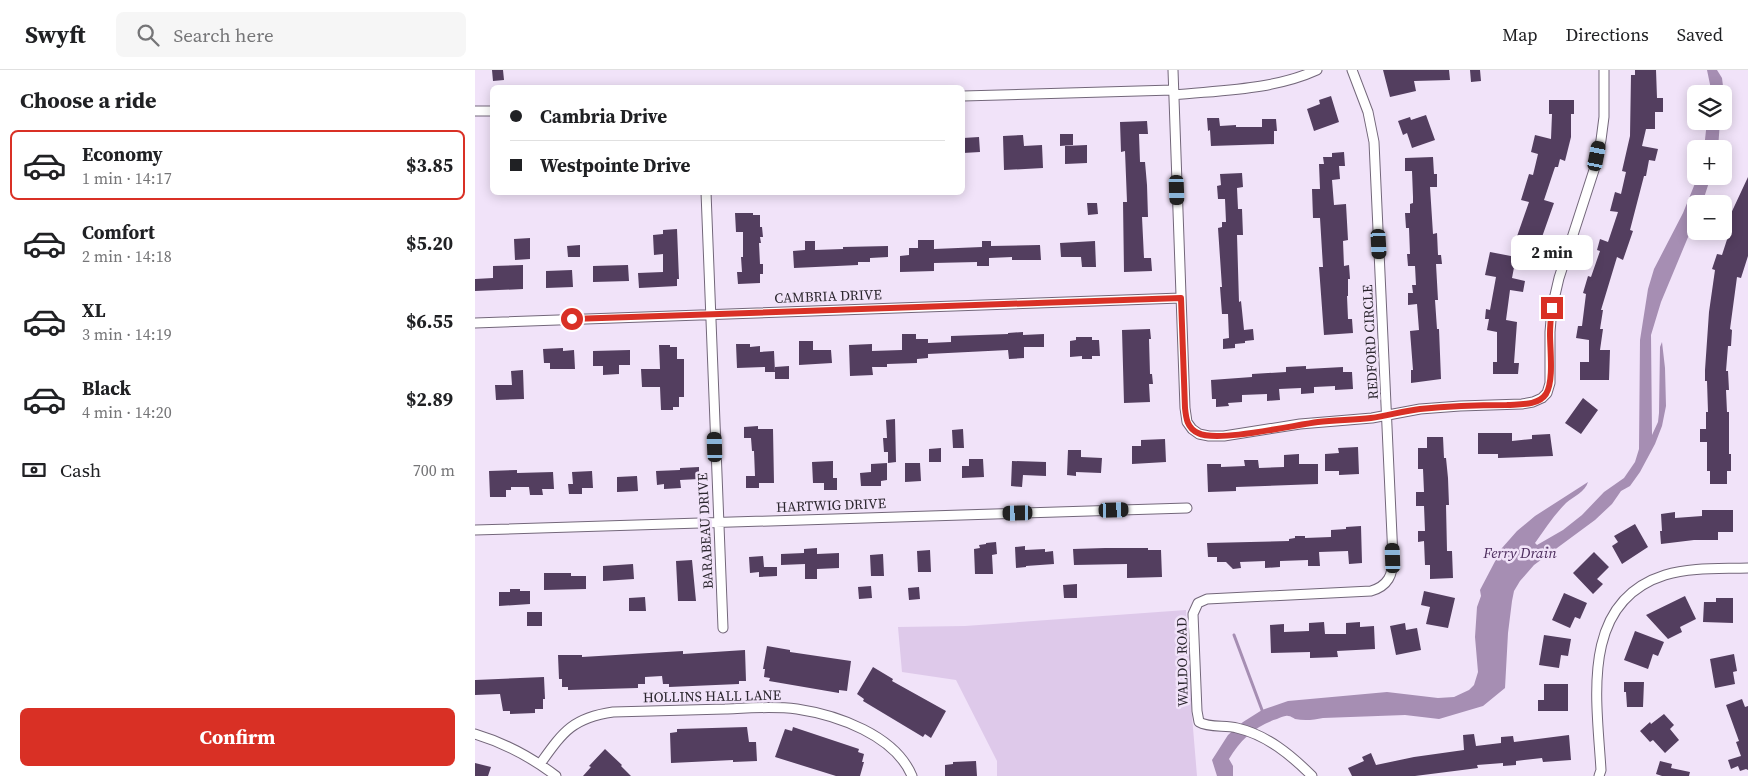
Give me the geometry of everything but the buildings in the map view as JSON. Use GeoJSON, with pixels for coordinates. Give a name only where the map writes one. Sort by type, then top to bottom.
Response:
{"type":"FeatureCollection","features":[{"type":"Feature","properties":{"kind":"street"},"geometry":{"type":"LineString","coordinates":[[1173,70],[1185,408],[1187,422],[1192,429],[1199,434],[1209,436],[1251,433],[1300,424],[1387,415],[1420,409],[1522,404],[1542,398],[1547,393],[1550,383],[1552,308],[1559,278],[1583,206],[1597,156],[1603,117],[1604,70]]}},
{"type":"Feature","properties":{"kind":"street"},"geometry":{"type":"LineString","coordinates":[[965,96],[1174,92],[1266,85],[1317,70]]}},
{"type":"Feature","properties":{"kind":"street","name":"REDFORD CIRCLE"},"geometry":{"type":"LineString","coordinates":[[1207,599],[1360,592],[1379,589],[1389,579],[1393,566],[1374,142],[1368,112],[1352,70]]}},
{"type":"Feature","properties":{"kind":"street"},"geometry":{"type":"LineString","coordinates":[[475,111],[490,111]]}},
{"type":"Feature","properties":{"kind":"street","name":"BARABEAU DRIVE"},"geometry":{"type":"LineString","coordinates":[[706,195],[723,628]]}},
{"type":"Feature","properties":{"kind":"street","name":"CAMBRIA DRIVE"},"geometry":{"type":"LineString","coordinates":[[475,322],[1181,298]]}},
{"type":"Feature","properties":{"kind":"street","name":"HARTWIG DRIVE"},"geometry":{"type":"LineString","coordinates":[[475,530],[1187,508]]}},
{"type":"Feature","properties":{"kind":"street"},"geometry":{"type":"LineString","coordinates":[[1599,776],[1601,770],[1597,663],[1602,638],[1618,608],[1639,588],[1665,575],[1699,569],[1748,568]]}},
{"type":"Feature","properties":{"kind":"street","name":"WALDO ROAD"},"geometry":{"type":"LineString","coordinates":[[1207,599],[1198,603],[1195,607],[1193,622],[1199,722],[1207,725],[1229,726],[1256,734],[1291,756],[1312,776]]}},
{"type":"Feature","properties":{"kind":"street","name":"HOLLINS HALL LANE"},"geometry":{"type":"LineString","coordinates":[[540,764],[559,737],[571,726],[596,715],[613,712],[775,707],[813,712],[857,727],[890,746],[899,755],[912,776]]}},
{"type":"Feature","properties":{"kind":"street"},"geometry":{"type":"LineString","coordinates":[[475,734],[506,746],[540,764],[556,776]]}},
{"type":"Feature","properties":{"kind":"shaded area"},"geometry":{"type":"Polygon","coordinates":[[[1186,610],[1197,776],[997,776],[997,761],[956,680],[902,672],[898,627],[965,626],[1186,610]]]}},
{"type":"Feature","properties":{"kind":"water"},"geometry":{"type":"Polygon","coordinates":[[[1707,70],[1717,70],[1722,78],[1723,85],[1710,85],[1707,70]]]}},
{"type":"Feature","properties":{"kind":"water"},"geometry":{"type":"Polygon","coordinates":[[[1706,130],[1719,130],[1719,140],[1705,140],[1706,130]]]}},
{"type":"Feature","properties":{"kind":"water","name":"Ferry Drain"},"geometry":{"type":"Polygon","coordinates":[[[1694,185],[1708,185],[1705,195],[1690,195],[1694,185]]]}},
{"type":"Feature","properties":{"kind":"water","name":"Ferry Drain"},"geometry":{"type":"Polygon","coordinates":[[[1687,203],[1687,240],[1661,302],[1651,335],[1652,435],[1658,422],[1659,413],[1660,347],[1662,342],[1666,406],[1662,426],[1655,444],[1630,486],[1621,491],[1612,504],[1595,520],[1534,565],[1514,591],[1508,633],[1505,688],[1483,706],[1439,719],[1405,715],[1305,720],[1284,716],[1255,729],[1238,746],[1229,759],[1233,766],[1233,776],[1217,776],[1212,760],[1228,735],[1243,722],[1262,710],[1288,701],[1387,692],[1438,698],[1454,697],[1469,690],[1474,685],[1478,672],[1475,637],[1477,607],[1481,596],[1480,590],[1502,548],[1517,531],[1535,516],[1588,482],[1582,491],[1557,512],[1535,543],[1537,545],[1563,530],[1582,515],[1604,492],[1624,478],[1635,462],[1639,449],[1640,340],[1648,289],[1654,269],[1687,203]]]}},
{"type":"Feature","properties":{"kind":"waterway"},"geometry":{"type":"LineString","coordinates":[[1234,635],[1262,710]]}},
{"type":"Feature","properties":{"kind":"route"},"geometry":{"type":"LineString","coordinates":[[572,319],[1181,298],[1187,422],[1199,434],[1224,436],[1300,424],[1372,418],[1420,409],[1533,402],[1542,398],[1547,393],[1550,383],[1552,308]]}}]}
